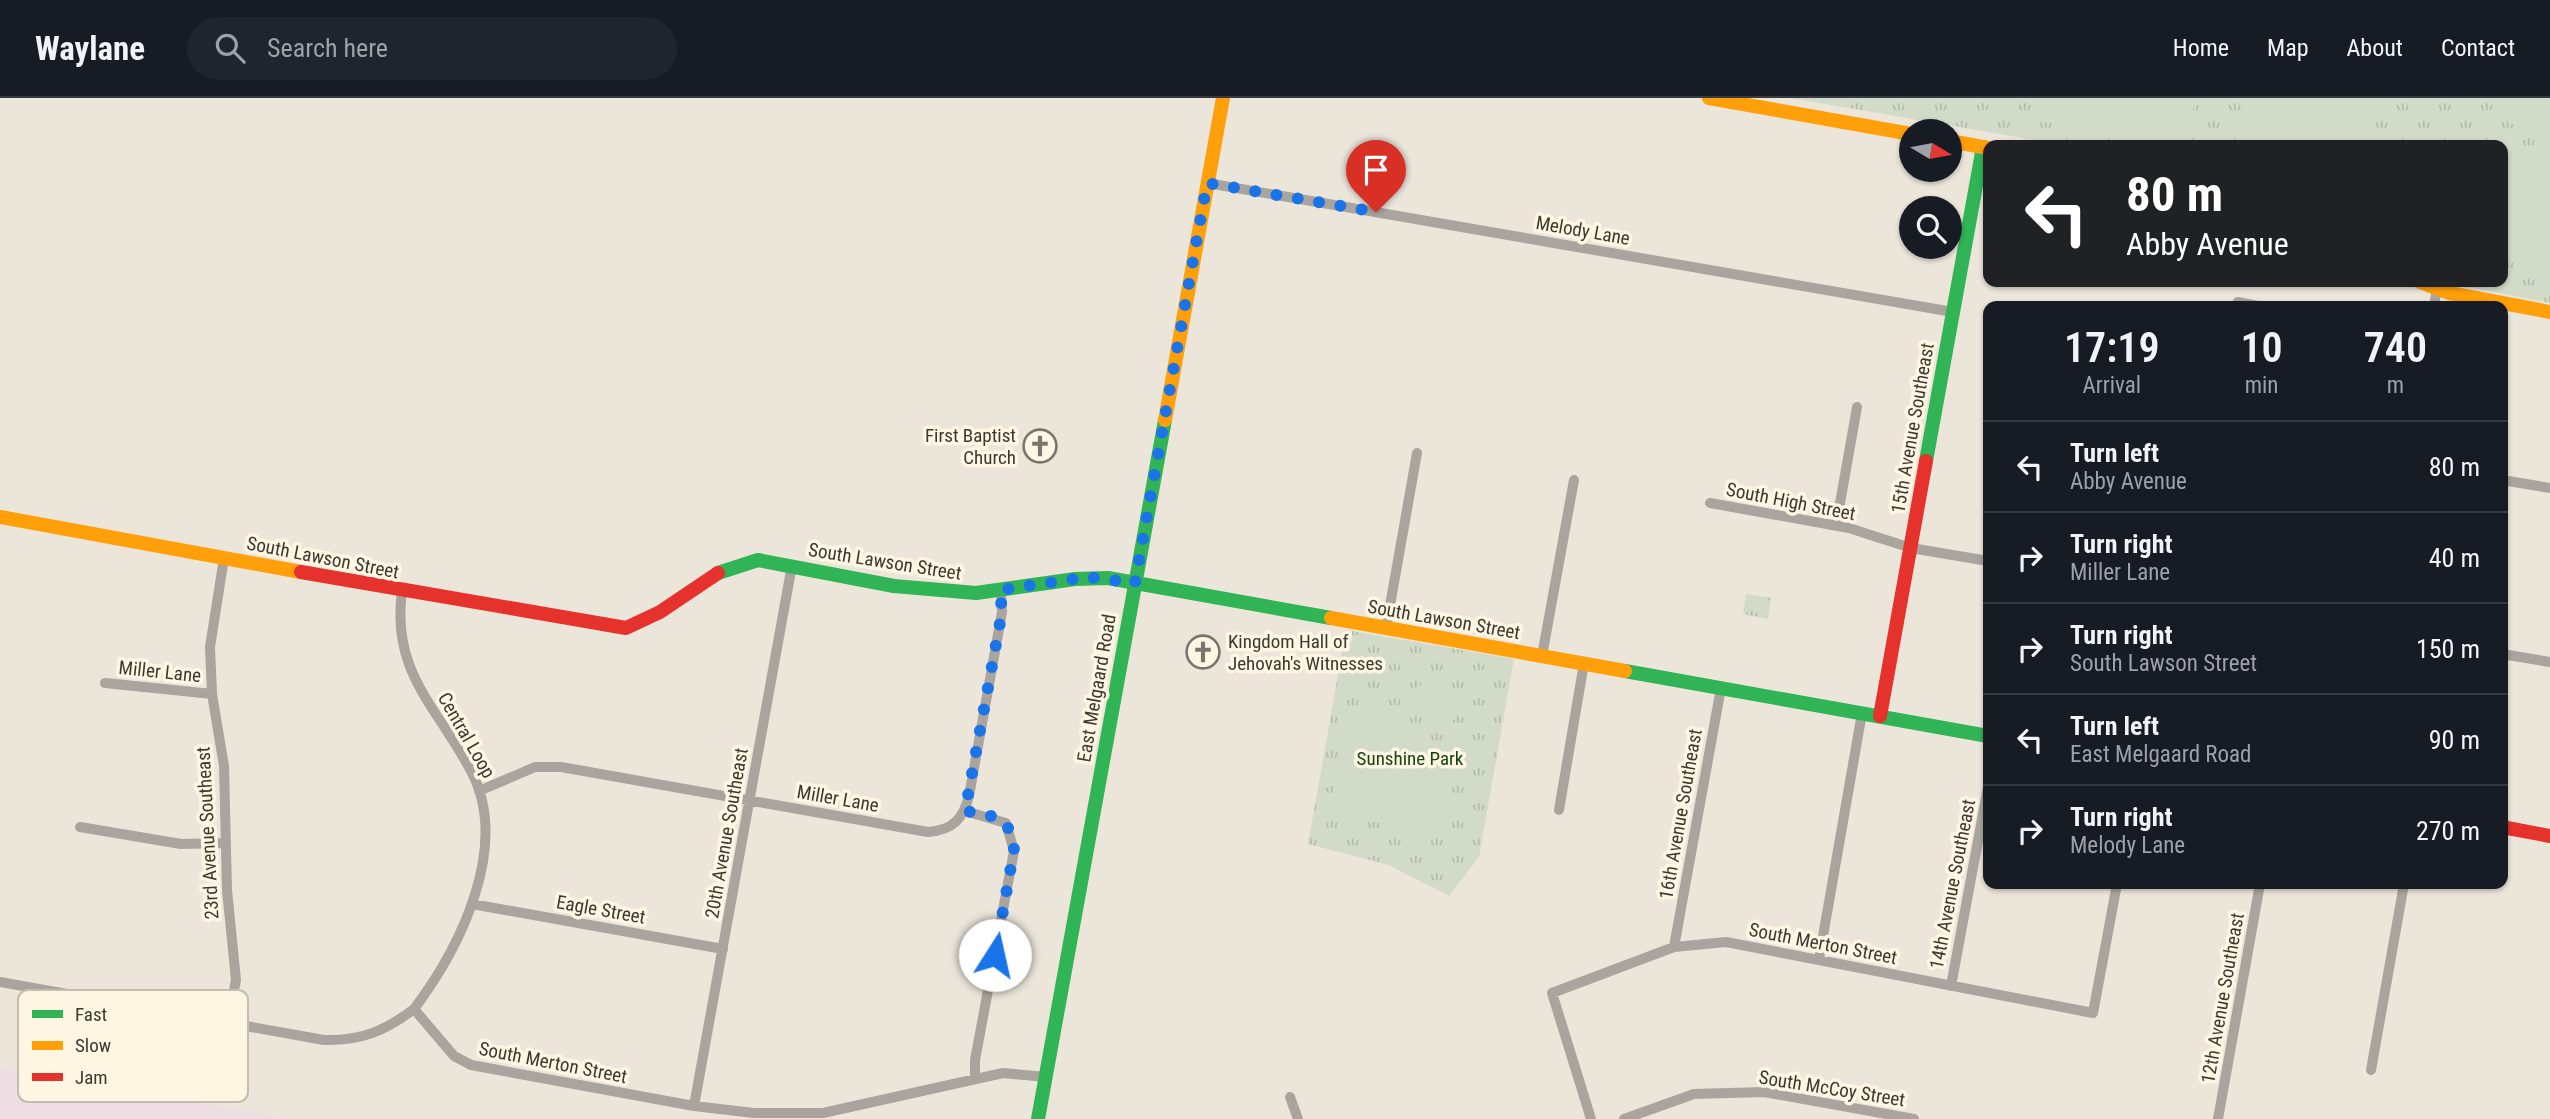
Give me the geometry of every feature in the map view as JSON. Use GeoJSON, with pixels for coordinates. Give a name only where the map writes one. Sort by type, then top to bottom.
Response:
{"type":"FeatureCollection","features":[{"type":"Feature","properties":{"kind":"street","name":"East Melgaard Road"},"geometry":{"type":"LineString","coordinates":[[1038,1119],[1223,98]]}},
{"type":"Feature","properties":{"kind":"street"},"geometry":{"type":"LineString","coordinates":[[1709,98],[1899,132]]}},
{"type":"Feature","properties":{"kind":"street"},"geometry":{"type":"LineString","coordinates":[[1962,143],[1983,147]]}},
{"type":"Feature","properties":{"kind":"street","name":"15th Avenue Southeast"},"geometry":{"type":"LineString","coordinates":[[1880,716],[1983,157]]}},
{"type":"Feature","properties":{"kind":"street","name":"Melody Lane"},"geometry":{"type":"LineString","coordinates":[[1207,183],[1953,312]]}},
{"type":"Feature","properties":{"kind":"street"},"geometry":{"type":"LineString","coordinates":[[2432,287],[2496,301]]}},
{"type":"Feature","properties":{"kind":"street"},"geometry":{"type":"LineString","coordinates":[[2435,301],[2437,289]]}},
{"type":"Feature","properties":{"kind":"street"},"geometry":{"type":"LineString","coordinates":[[2508,303],[2550,312]]}},
{"type":"Feature","properties":{"kind":"street"},"geometry":{"type":"LineString","coordinates":[[1836,526],[1857,407]]}},
{"type":"Feature","properties":{"kind":"street"},"geometry":{"type":"LineString","coordinates":[[1386,628],[1417,453]]}},
{"type":"Feature","properties":{"kind":"street"},"geometry":{"type":"LineString","coordinates":[[1542,656],[1574,480]]}},
{"type":"Feature","properties":{"kind":"street"},"geometry":{"type":"LineString","coordinates":[[2508,481],[2550,488]]}},
{"type":"Feature","properties":{"kind":"street","name":"South High Street"},"geometry":{"type":"LineString","coordinates":[[1710,503],[1836,526],[1911,548],[1983,560]]}},
{"type":"Feature","properties":{"kind":"street","name":"South Lawson Street"},"geometry":{"type":"LineString","coordinates":[[0,517],[402,591],[626,628],[650,619],[713,574],[733,564],[758,560],[924,590],[979,593],[1088,577],[1135,583],[1983,735]]}},
{"type":"Feature","properties":{"kind":"street","name":"23rd Avenue Southeast"},"geometry":{"type":"LineString","coordinates":[[224,558],[210,647],[212,694],[224,766],[227,890],[236,980],[234,990]]}},
{"type":"Feature","properties":{"kind":"street","name":"20th Avenue Southeast"},"geometry":{"type":"LineString","coordinates":[[694,1106],[792,565]]}},
{"type":"Feature","properties":{"kind":"street"},"geometry":{"type":"LineString","coordinates":[[975,1079],[975,1060],[1014,850],[1006,823],[965,811],[1002,612],[1000,590]]}},
{"type":"Feature","properties":{"kind":"street","name":"Central Loop"},"geometry":{"type":"LineString","coordinates":[[402,591],[399,632],[411,675],[464,757],[479,791],[486,819],[466,925],[453,950],[414,1009]]}},
{"type":"Feature","properties":{"kind":"street"},"geometry":{"type":"LineString","coordinates":[[2508,655],[2550,662]]}},
{"type":"Feature","properties":{"kind":"street"},"geometry":{"type":"LineString","coordinates":[[1559,810],[1584,663]]}},
{"type":"Feature","properties":{"kind":"street","name":"Miller Lane"},"geometry":{"type":"LineString","coordinates":[[104,683],[212,694]]}},
{"type":"Feature","properties":{"kind":"street","name":"16th Avenue Southeast"},"geometry":{"type":"LineString","coordinates":[[1674,947],[1721,688]]}},
{"type":"Feature","properties":{"kind":"street"},"geometry":{"type":"LineString","coordinates":[[1819,959],[1861,713]]}},
{"type":"Feature","properties":{"kind":"street","name":"Miller Lane"},"geometry":{"type":"LineString","coordinates":[[479,791],[535,767],[545,766],[928,832],[946,830],[959,821],[965,811]]}},
{"type":"Feature","properties":{"kind":"street","name":"14th Avenue Southeast"},"geometry":{"type":"LineString","coordinates":[[1951,986],[1983,815]]}},
{"type":"Feature","properties":{"kind":"street"},"geometry":{"type":"LineString","coordinates":[[80,827],[181,844],[226,844]]}},
{"type":"Feature","properties":{"kind":"street"},"geometry":{"type":"LineString","coordinates":[[2508,828],[2550,836]]}},
{"type":"Feature","properties":{"kind":"street","name":"South Merton Street"},"geometry":{"type":"LineString","coordinates":[[1591,1119],[1552,993],[1674,947],[1726,942],[2093,1013],[2116,889]]}},
{"type":"Feature","properties":{"kind":"street","name":"12th Avenue Southeast"},"geometry":{"type":"LineString","coordinates":[[2218,1119],[2259,889]]}},
{"type":"Feature","properties":{"kind":"street"},"geometry":{"type":"LineString","coordinates":[[2371,1070],[2403,889]]}},
{"type":"Feature","properties":{"kind":"street","name":"Eagle Street"},"geometry":{"type":"LineString","coordinates":[[472,904],[723,949]]}},
{"type":"Feature","properties":{"kind":"street"},"geometry":{"type":"LineString","coordinates":[[0,982],[44,990]]}},
{"type":"Feature","properties":{"kind":"street"},"geometry":{"type":"LineString","coordinates":[[248,1027],[324,1040],[347,1041],[379,1033],[414,1009]]}},
{"type":"Feature","properties":{"kind":"street","name":"South Merton Street"},"geometry":{"type":"LineString","coordinates":[[414,1009],[454,1056],[471,1065],[694,1106],[754,1113],[823,1113],[1003,1073],[1046,1077]]}},
{"type":"Feature","properties":{"kind":"street","name":"South McCoy Street"},"geometry":{"type":"LineString","coordinates":[[1624,1119],[1694,1094],[1764,1092],[1914,1119]]}},
{"type":"Feature","properties":{"kind":"street"},"geometry":{"type":"LineString","coordinates":[[1290,1097],[1298,1119]]}},
{"type":"Feature","properties":{"kind":"shaded area"},"geometry":{"type":"Polygon","coordinates":[[[0,1069],[18,1072],[18,1102],[193,1102],[292,1119],[0,1119],[0,1069]]]}},
{"type":"Feature","properties":{"kind":"green space"},"geometry":{"type":"Polygon","coordinates":[[[1791,98],[2550,98],[2550,303],[2468,287],[2508,287],[2508,140],[2034,140],[1962,128],[1962,119],[1913,119],[1791,98]]]}},
{"type":"Feature","properties":{"kind":"green space"},"geometry":{"type":"Polygon","coordinates":[[[2038,98],[2195,98],[2187,140],[2144,140],[2034,120],[2038,98]]]}},
{"type":"Feature","properties":{"kind":"green space"},"geometry":{"type":"Polygon","coordinates":[[[2244,98],[2377,98],[2370,140],[2236,140],[2244,98]]]}},
{"type":"Feature","properties":{"kind":"green space"},"geometry":{"type":"Polygon","coordinates":[[[2511,98],[2550,98],[2550,131],[2508,123],[2511,98]]]}},
{"type":"Feature","properties":{"kind":"green space"},"geometry":{"type":"Polygon","coordinates":[[[2508,146],[2550,154],[2550,291],[2518,259],[2510,243],[2508,146]]]}},
{"type":"Feature","properties":{"kind":"green space"},"geometry":{"type":"Polygon","coordinates":[[[1746,594],[1771,598],[1768,619],[1743,614],[1746,594]]]}},
{"type":"Feature","properties":{"kind":"green space","name":"Sunshine Park"},"geometry":{"type":"Polygon","coordinates":[[[1346,630],[1514,659],[1479,857],[1449,896],[1389,865],[1308,844],[1346,630]]]}},
{"type":"Feature","properties":{"kind":"green space"},"geometry":{"type":"Polygon","coordinates":[[[1419,685],[1461,692],[1456,720],[1414,713],[1419,685]]]}},
{"type":"Feature","properties":{"kind":"green space"},"geometry":{"type":"Polygon","coordinates":[[[1352,706],[1420,735],[1441,753],[1448,772],[1448,781],[1439,834],[1338,815],[1330,804],[1352,706]]]}},
{"type":"Feature","properties":{"kind":"traffic: fast"},"geometry":{"type":"LineString","coordinates":[[1926,461],[1983,147]]}},
{"type":"Feature","properties":{"kind":"traffic: fast"},"geometry":{"type":"LineString","coordinates":[[1038,1119],[1165,420]]}},
{"type":"Feature","properties":{"kind":"traffic: fast"},"geometry":{"type":"LineString","coordinates":[[718,573],[758,560],[894,586],[976,593],[1075,579],[1108,578],[1331,618]]}},
{"type":"Feature","properties":{"kind":"traffic: fast"},"geometry":{"type":"LineString","coordinates":[[1625,671],[1983,735]]}},
{"type":"Feature","properties":{"kind":"traffic: slow"},"geometry":{"type":"LineString","coordinates":[[1165,420],[1223,98]]}},
{"type":"Feature","properties":{"kind":"traffic: slow"},"geometry":{"type":"LineString","coordinates":[[1709,98],[1899,132]]}},
{"type":"Feature","properties":{"kind":"traffic: slow"},"geometry":{"type":"LineString","coordinates":[[1962,143],[1983,147]]}},
{"type":"Feature","properties":{"kind":"traffic: slow"},"geometry":{"type":"LineString","coordinates":[[2433,287],[2449,293],[2492,301]]}},
{"type":"Feature","properties":{"kind":"traffic: slow"},"geometry":{"type":"LineString","coordinates":[[2508,304],[2550,312]]}},
{"type":"Feature","properties":{"kind":"traffic: slow"},"geometry":{"type":"LineString","coordinates":[[0,517],[301,572]]}},
{"type":"Feature","properties":{"kind":"traffic: slow"},"geometry":{"type":"LineString","coordinates":[[1331,618],[1625,671]]}},
{"type":"Feature","properties":{"kind":"traffic: jam"},"geometry":{"type":"LineString","coordinates":[[1880,716],[1926,461]]}},
{"type":"Feature","properties":{"kind":"traffic: jam"},"geometry":{"type":"LineString","coordinates":[[301,572],[626,628],[660,612],[718,573]]}},
{"type":"Feature","properties":{"kind":"traffic: jam"},"geometry":{"type":"LineString","coordinates":[[2508,828],[2550,836]]}},
{"type":"Feature","properties":{"kind":"place","name":"First Baptist Church"},"geometry":{"type":"Point","coordinates":[1040,446]}},
{"type":"Feature","properties":{"kind":"place","name":"Kingdom Hall of Jehovah's Witnesses"},"geometry":{"type":"Point","coordinates":[1203,652]}},
{"type":"Feature","properties":{"kind":"route"},"geometry":{"type":"LineString","coordinates":[[995,955],[1014,850],[1013,838],[1010,828],[1000,818],[965,811],[990,688],[1002,612],[1000,590],[1060,579],[1088,577],[1135,583],[1207,183],[1376,212]]}}]}
